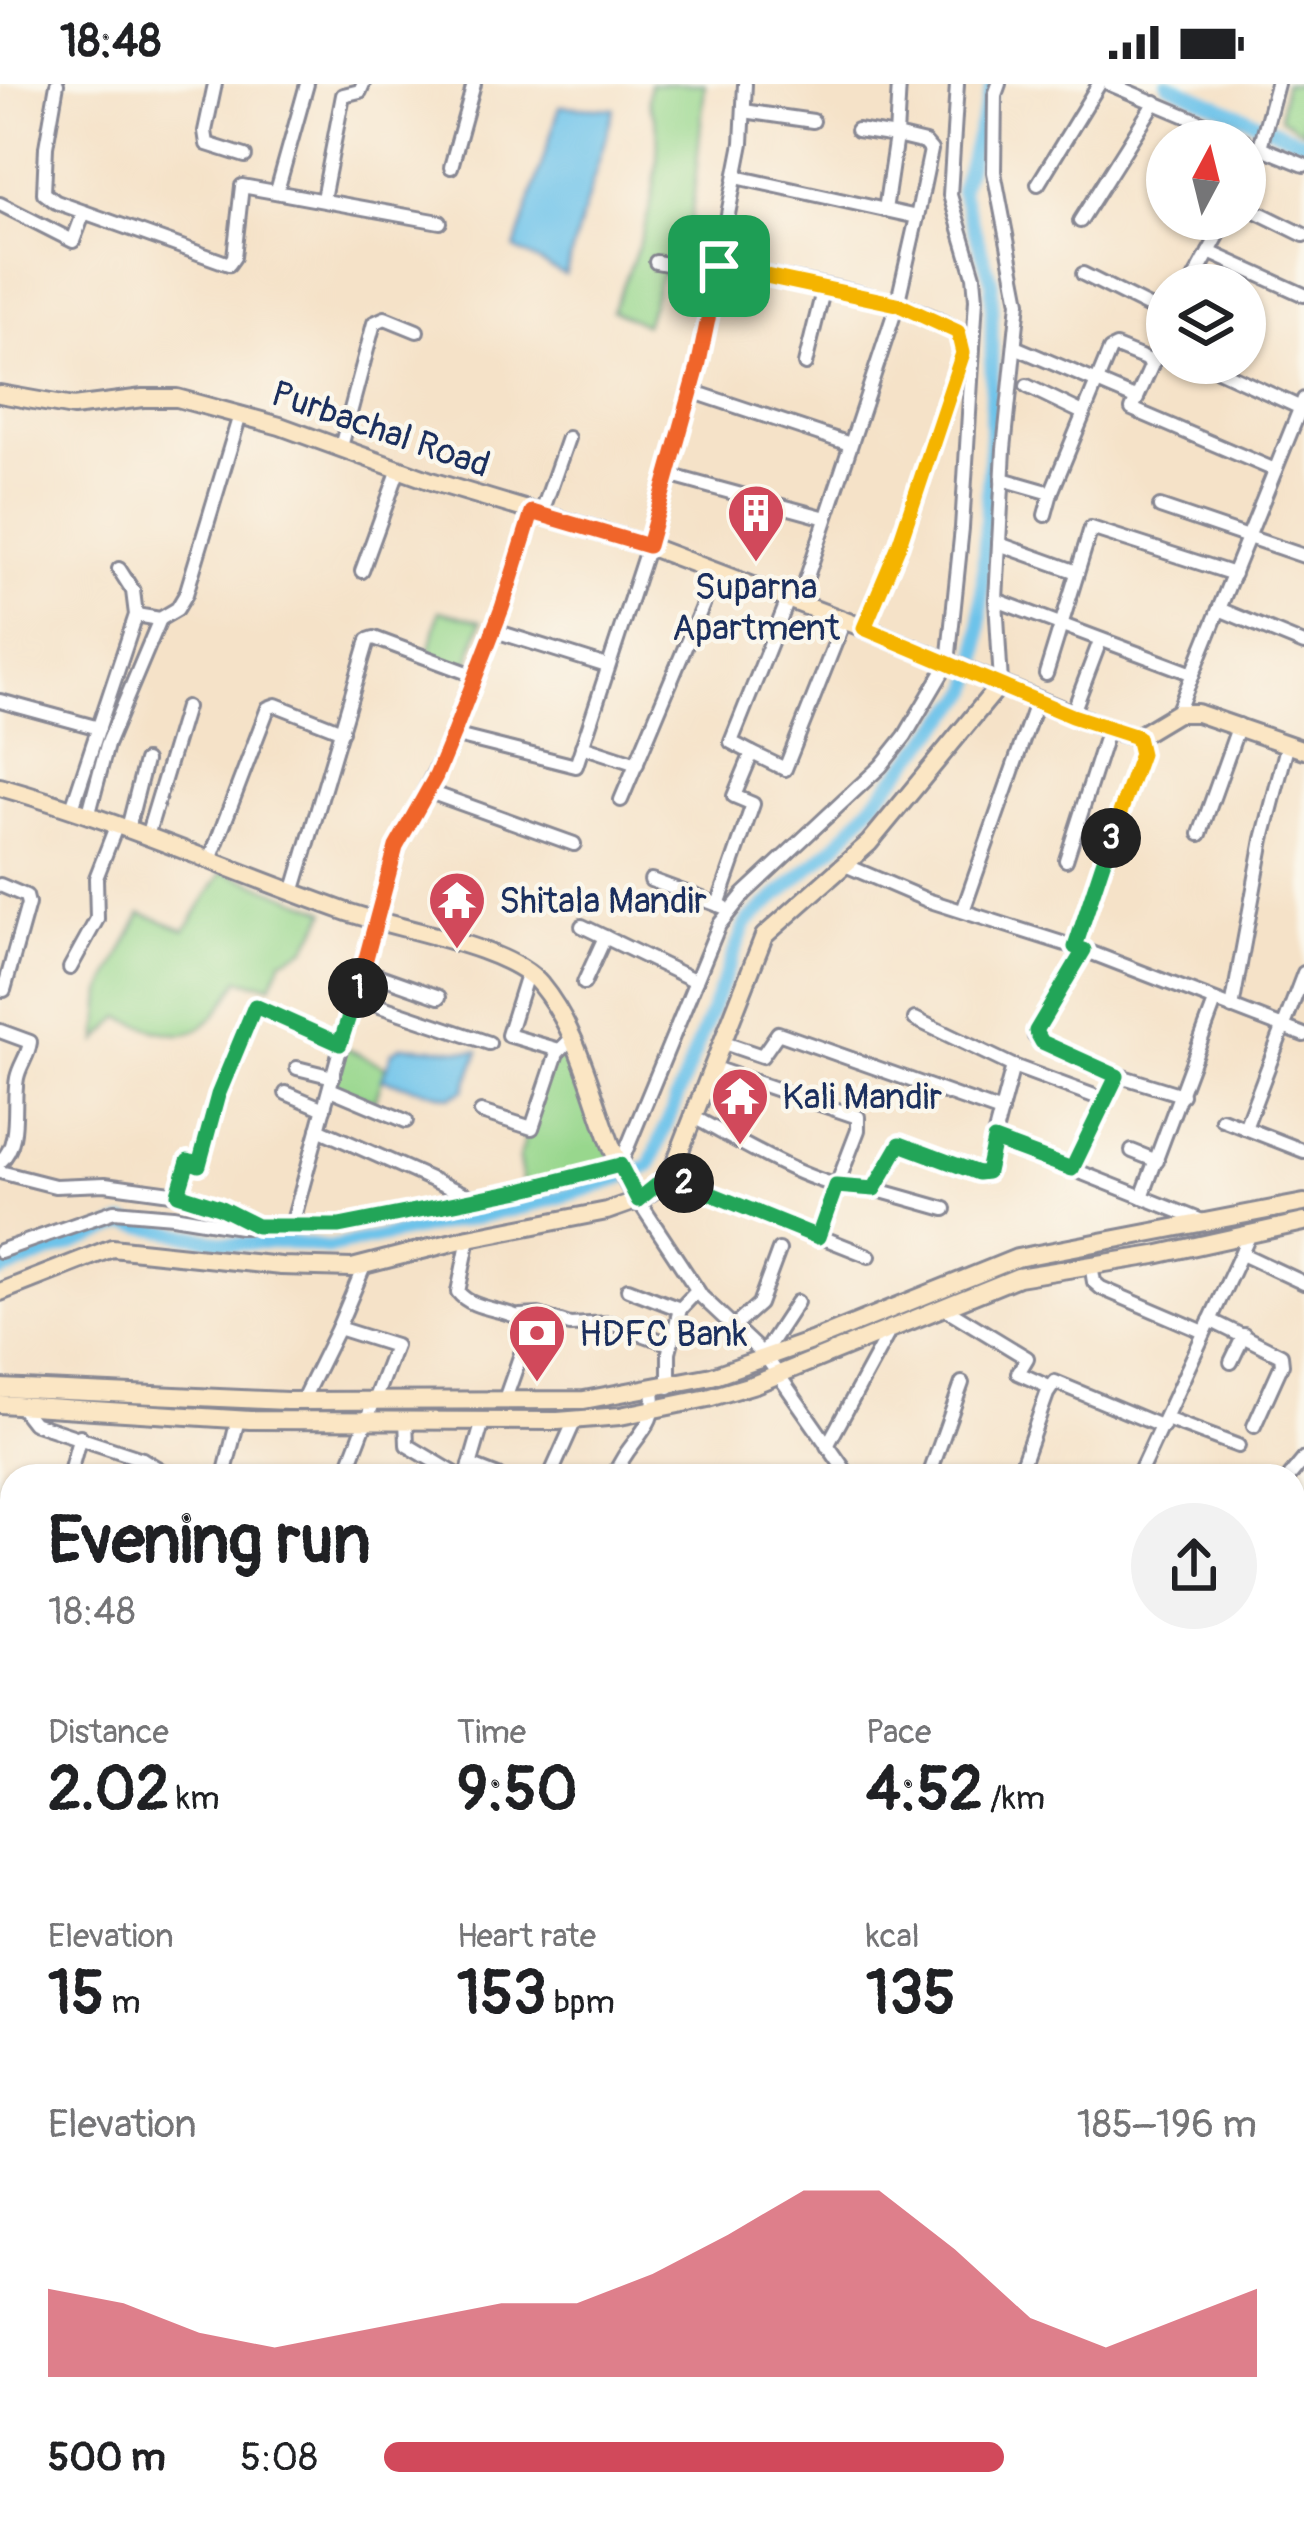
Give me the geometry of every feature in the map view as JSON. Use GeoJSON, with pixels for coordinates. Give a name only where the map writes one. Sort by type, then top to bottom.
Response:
{"type":"FeatureCollection","features":[{"type":"Feature","properties":{"kind":"street"},"geometry":{"type":"LineString","coordinates":[[57,84],[44,193],[226,265],[235,257],[242,186],[440,222]]}},
{"type":"Feature","properties":{"kind":"street"},"geometry":{"type":"LineString","coordinates":[[215,84],[207,144],[245,156]]}},
{"type":"Feature","properties":{"kind":"street"},"geometry":{"type":"LineString","coordinates":[[277,191],[307,84]]}},
{"type":"Feature","properties":{"kind":"street"},"geometry":{"type":"LineString","coordinates":[[323,199],[343,94],[360,91],[363,84]]}},
{"type":"Feature","properties":{"kind":"street"},"geometry":{"type":"LineString","coordinates":[[451,167],[474,84]]}},
{"type":"Feature","properties":{"kind":"street"},"geometry":{"type":"LineString","coordinates":[[453,735],[573,767],[648,546],[691,391],[736,177],[745,84]]}},
{"type":"Feature","properties":{"kind":"street"},"geometry":{"type":"LineString","coordinates":[[885,210],[899,84]]}},
{"type":"Feature","properties":{"kind":"street"},"geometry":{"type":"LineString","coordinates":[[724,907],[881,766],[953,665],[976,299],[974,276],[950,195],[956,84]]}},
{"type":"Feature","properties":{"kind":"street"},"geometry":{"type":"LineString","coordinates":[[0,1292],[112,1248],[281,1266],[364,1264],[607,1211],[639,1201],[668,1176],[764,936],[879,831],[995,681],[1002,479],[1018,302],[994,172],[999,84]]}},
{"type":"Feature","properties":{"kind":"street"},"geometry":{"type":"LineString","coordinates":[[1038,184],[1099,84]]}},
{"type":"Feature","properties":{"kind":"street"},"geometry":{"type":"LineString","coordinates":[[1110,84],[1197,120]]}},
{"type":"Feature","properties":{"kind":"street"},"geometry":{"type":"LineString","coordinates":[[1266,124],[1277,84]]}},
{"type":"Feature","properties":{"kind":"street"},"geometry":{"type":"LineString","coordinates":[[1080,221],[1155,102]]}},
{"type":"Feature","properties":{"kind":"street"},"geometry":{"type":"LineString","coordinates":[[744,111],[813,122]]}},
{"type":"Feature","properties":{"kind":"street"},"geometry":{"type":"LineString","coordinates":[[844,621],[785,769],[731,742],[826,518],[897,304],[917,217],[930,145],[857,130]]}},
{"type":"Feature","properties":{"kind":"street"},"geometry":{"type":"LineString","coordinates":[[1266,149],[1304,165]]}},
{"type":"Feature","properties":{"kind":"street"},"geometry":{"type":"LineString","coordinates":[[736,177],[917,217]]}},
{"type":"Feature","properties":{"kind":"street"},"geometry":{"type":"LineString","coordinates":[[0,204],[74,241],[84,212]]}},
{"type":"Feature","properties":{"kind":"street"},"geometry":{"type":"LineString","coordinates":[[1266,216],[1304,235]]}},
{"type":"Feature","properties":{"kind":"street"},"geometry":{"type":"LineString","coordinates":[[1202,264],[1216,240]]}},
{"type":"Feature","properties":{"kind":"street"},"geometry":{"type":"LineString","coordinates":[[1209,252],[1304,295]]}},
{"type":"Feature","properties":{"kind":"street"},"geometry":{"type":"LineString","coordinates":[[656,262],[824,287],[897,304],[958,332],[963,353],[899,545],[864,628]]}},
{"type":"Feature","properties":{"kind":"street"},"geometry":{"type":"LineString","coordinates":[[1082,274],[1146,306]]}},
{"type":"Feature","properties":{"kind":"street"},"geometry":{"type":"LineString","coordinates":[[806,364],[824,287]]}},
{"type":"Feature","properties":{"kind":"street"},"geometry":{"type":"LineString","coordinates":[[341,447],[374,323],[385,318],[417,331]]}},
{"type":"Feature","properties":{"kind":"street"},"geometry":{"type":"LineString","coordinates":[[1015,347],[1137,398]]}},
{"type":"Feature","properties":{"kind":"street"},"geometry":{"type":"LineString","coordinates":[[1045,515],[1113,347],[1146,359]]}},
{"type":"Feature","properties":{"kind":"street"},"geometry":{"type":"LineString","coordinates":[[1146,378],[1132,409],[1275,470]]}},
{"type":"Feature","properties":{"kind":"street"},"geometry":{"type":"LineString","coordinates":[[1177,713],[1301,413],[1245,384]]}},
{"type":"Feature","properties":{"kind":"street"},"geometry":{"type":"LineString","coordinates":[[1027,386],[1083,413]]}},
{"type":"Feature","properties":{"kind":"street"},"geometry":{"type":"LineString","coordinates":[[691,391],[850,445]]}},
{"type":"Feature","properties":{"kind":"street","name":"Purbachal Road"},"geometry":{"type":"LineString","coordinates":[[0,394],[73,407],[167,397],[240,415],[648,546],[864,628],[1072,716],[1137,737]]}},
{"type":"Feature","properties":{"kind":"street"},"geometry":{"type":"LineString","coordinates":[[81,811],[160,619],[177,609],[186,594],[240,415]]}},
{"type":"Feature","properties":{"kind":"street"},"geometry":{"type":"LineString","coordinates":[[292,1225],[396,847],[453,735],[568,438]]}},
{"type":"Feature","properties":{"kind":"street"},"geometry":{"type":"LineString","coordinates":[[362,571],[399,469]]}},
{"type":"Feature","properties":{"kind":"street"},"geometry":{"type":"LineString","coordinates":[[668,475],[826,518]]}},
{"type":"Feature","properties":{"kind":"street"},"geometry":{"type":"LineString","coordinates":[[1002,479],[1052,493]]}},
{"type":"Feature","properties":{"kind":"street"},"geometry":{"type":"LineString","coordinates":[[1160,507],[1304,556]]}},
{"type":"Feature","properties":{"kind":"street"},"geometry":{"type":"LineString","coordinates":[[1046,674],[1090,527],[1234,574]]}},
{"type":"Feature","properties":{"kind":"street"},"geometry":{"type":"LineString","coordinates":[[999,544],[1077,572]]}},
{"type":"Feature","properties":{"kind":"street"},"geometry":{"type":"LineString","coordinates":[[81,811],[99,728],[136,616],[133,591],[119,569]]}},
{"type":"Feature","properties":{"kind":"street"},"geometry":{"type":"LineString","coordinates":[[621,800],[717,572]]}},
{"type":"Feature","properties":{"kind":"street"},"geometry":{"type":"LineString","coordinates":[[996,600],[1193,674]]}},
{"type":"Feature","properties":{"kind":"street"},"geometry":{"type":"LineString","coordinates":[[1219,609],[1304,644]]}},
{"type":"Feature","properties":{"kind":"street"},"geometry":{"type":"LineString","coordinates":[[136,616],[160,619]]}},
{"type":"Feature","properties":{"kind":"street"},"geometry":{"type":"LineString","coordinates":[[492,630],[607,666]]}},
{"type":"Feature","properties":{"kind":"street"},"geometry":{"type":"LineString","coordinates":[[293,893],[370,638],[476,676]]}},
{"type":"Feature","properties":{"kind":"street"},"geometry":{"type":"LineString","coordinates":[[1072,716],[1100,641]]}},
{"type":"Feature","properties":{"kind":"street"},"geometry":{"type":"LineString","coordinates":[[963,911],[1037,700]]}},
{"type":"Feature","properties":{"kind":"street"},"geometry":{"type":"LineString","coordinates":[[0,701],[99,728]]}},
{"type":"Feature","properties":{"kind":"street"},"geometry":{"type":"LineString","coordinates":[[210,860],[268,708],[276,705],[342,731]]}},
{"type":"Feature","properties":{"kind":"street"},"geometry":{"type":"LineString","coordinates":[[147,836],[187,707]]}},
{"type":"Feature","properties":{"kind":"street"},"geometry":{"type":"LineString","coordinates":[[1182,1095],[1117,1076],[1035,1036],[1079,948],[1141,754],[1137,737],[1177,713],[1197,713],[1296,746],[1268,813],[1232,1008]]}},
{"type":"Feature","properties":{"kind":"street"},"geometry":{"type":"LineString","coordinates":[[1200,834],[1239,725]]}},
{"type":"Feature","properties":{"kind":"street"},"geometry":{"type":"LineString","coordinates":[[1066,860],[1108,729]]}},
{"type":"Feature","properties":{"kind":"street"},"geometry":{"type":"LineString","coordinates":[[582,746],[637,764]]}},
{"type":"Feature","properties":{"kind":"street"},"geometry":{"type":"LineString","coordinates":[[621,1167],[719,926],[753,804],[734,796],[752,753]]}},
{"type":"Feature","properties":{"kind":"street"},"geometry":{"type":"LineString","coordinates":[[70,968],[97,919],[97,878],[123,826],[145,761]]}},
{"type":"Feature","properties":{"kind":"street"},"geometry":{"type":"LineString","coordinates":[[0,787],[123,826],[376,922],[505,958],[542,986],[639,1201],[698,1291],[764,1356],[840,1464]]}},
{"type":"Feature","properties":{"kind":"street"},"geometry":{"type":"LineString","coordinates":[[427,791],[574,844]]}},
{"type":"Feature","properties":{"kind":"street"},"geometry":{"type":"LineString","coordinates":[[845,865],[927,900],[1079,948],[1304,1035]]}},
{"type":"Feature","properties":{"kind":"street"},"geometry":{"type":"LineString","coordinates":[[651,880],[724,907]]}},
{"type":"Feature","properties":{"kind":"street"},"geometry":{"type":"LineString","coordinates":[[0,885],[18,890],[28,904],[4,990]]}},
{"type":"Feature","properties":{"kind":"street"},"geometry":{"type":"LineString","coordinates":[[582,926],[696,981]]}},
{"type":"Feature","properties":{"kind":"street"},"geometry":{"type":"LineString","coordinates":[[584,983],[605,937]]}},
{"type":"Feature","properties":{"kind":"street"},"geometry":{"type":"LineString","coordinates":[[363,970],[439,997]]}},
{"type":"Feature","properties":{"kind":"street"},"geometry":{"type":"LineString","coordinates":[[1245,1128],[1304,973]]}},
{"type":"Feature","properties":{"kind":"street"},"geometry":{"type":"LineString","coordinates":[[527,974],[508,1035],[566,1044]]}},
{"type":"Feature","properties":{"kind":"street"},"geometry":{"type":"LineString","coordinates":[[356,998],[489,1043]]}},
{"type":"Feature","properties":{"kind":"street"},"geometry":{"type":"LineString","coordinates":[[1142,1197],[1215,1002]]}},
{"type":"Feature","properties":{"kind":"street"},"geometry":{"type":"LineString","coordinates":[[178,1194],[188,1161],[199,1165],[218,1095],[255,1006],[340,1044]]}},
{"type":"Feature","properties":{"kind":"street"},"geometry":{"type":"LineString","coordinates":[[916,1019],[1013,1066],[1105,1100]]}},
{"type":"Feature","properties":{"kind":"street"},"geometry":{"type":"LineString","coordinates":[[0,1031],[30,1042],[16,1084],[14,1137],[8,1156],[0,1162]]}},
{"type":"Feature","properties":{"kind":"street"},"geometry":{"type":"LineString","coordinates":[[721,1042],[762,1056],[778,1033],[1001,1112]]}},
{"type":"Feature","properties":{"kind":"street"},"geometry":{"type":"LineString","coordinates":[[481,1112],[532,1128],[566,1044]]}},
{"type":"Feature","properties":{"kind":"street"},"geometry":{"type":"LineString","coordinates":[[874,1189],[900,1144],[984,1174],[1013,1066]]}},
{"type":"Feature","properties":{"kind":"street"},"geometry":{"type":"LineString","coordinates":[[711,1067],[858,1117],[858,1130],[818,1237]]}},
{"type":"Feature","properties":{"kind":"street"},"geometry":{"type":"LineString","coordinates":[[297,1068],[406,1120]]}},
{"type":"Feature","properties":{"kind":"street"},"geometry":{"type":"LineString","coordinates":[[1072,1169],[1117,1076]]}},
{"type":"Feature","properties":{"kind":"street"},"geometry":{"type":"LineString","coordinates":[[286,1093],[324,1109]]}},
{"type":"Feature","properties":{"kind":"street"},"geometry":{"type":"LineString","coordinates":[[693,1118],[836,1186],[874,1189],[944,1209]]}},
{"type":"Feature","properties":{"kind":"street"},"geometry":{"type":"LineString","coordinates":[[1222,1119],[1304,1151]]}},
{"type":"Feature","properties":{"kind":"street"},"geometry":{"type":"LineString","coordinates":[[318,1130],[473,1198]]}},
{"type":"Feature","properties":{"kind":"street"},"geometry":{"type":"LineString","coordinates":[[994,1140],[1205,1222]]}},
{"type":"Feature","properties":{"kind":"street"},"geometry":{"type":"LineString","coordinates":[[1132,1151],[1156,1161]]}},
{"type":"Feature","properties":{"kind":"street"},"geometry":{"type":"LineString","coordinates":[[0,1251],[114,1211],[257,1226],[339,1226],[621,1167]]}},
{"type":"Feature","properties":{"kind":"street"},"geometry":{"type":"LineString","coordinates":[[0,1172],[55,1186],[105,1184],[178,1194],[257,1226]]}},
{"type":"Feature","properties":{"kind":"street"},"geometry":{"type":"LineString","coordinates":[[668,1176],[869,1256]]}},
{"type":"Feature","properties":{"kind":"street"},"geometry":{"type":"LineString","coordinates":[[5,1405],[238,1419],[584,1400],[661,1388],[764,1356],[1017,1258],[1304,1203]]}},
{"type":"Feature","properties":{"kind":"street"},"geometry":{"type":"LineString","coordinates":[[0,1388],[302,1401],[372,1409],[406,1419],[574,1420],[708,1398],[1018,1277],[1155,1255],[1304,1222]]}},
{"type":"Feature","properties":{"kind":"street"},"geometry":{"type":"LineString","coordinates":[[1144,1464],[1251,1232]]}},
{"type":"Feature","properties":{"kind":"street"},"geometry":{"type":"LineString","coordinates":[[469,1238],[458,1292],[464,1301],[570,1325],[611,1322],[670,1344]]}},
{"type":"Feature","properties":{"kind":"street"},"geometry":{"type":"LineString","coordinates":[[733,1327],[759,1304],[779,1250]]}},
{"type":"Feature","properties":{"kind":"street"},"geometry":{"type":"LineString","coordinates":[[1242,1254],[1304,1282]]}},
{"type":"Feature","properties":{"kind":"street"},"geometry":{"type":"LineString","coordinates":[[302,1401],[364,1264]]}},
{"type":"Feature","properties":{"kind":"street"},"geometry":{"type":"LineString","coordinates":[[1091,1264],[1094,1282],[1101,1288],[1244,1335],[1281,1354],[1282,1364],[1254,1426]]}},
{"type":"Feature","properties":{"kind":"street"},"geometry":{"type":"LineString","coordinates":[[628,1289],[680,1309]]}},
{"type":"Feature","properties":{"kind":"street"},"geometry":{"type":"LineString","coordinates":[[620,1464],[656,1409],[680,1309],[698,1291]]}},
{"type":"Feature","properties":{"kind":"street"},"geometry":{"type":"LineString","coordinates":[[764,1356],[797,1302]]}},
{"type":"Feature","properties":{"kind":"street"},"geometry":{"type":"LineString","coordinates":[[943,1307],[1027,1358],[1018,1373],[1049,1387],[1063,1383],[1238,1446]]}},
{"type":"Feature","properties":{"kind":"street"},"geometry":{"type":"LineString","coordinates":[[504,1402],[528,1334],[528,1323],[520,1316]]}},
{"type":"Feature","properties":{"kind":"street"},"geometry":{"type":"LineString","coordinates":[[338,1328],[395,1346],[349,1464]]}},
{"type":"Feature","properties":{"kind":"street"},"geometry":{"type":"LineString","coordinates":[[827,1446],[891,1328]]}},
{"type":"Feature","properties":{"kind":"street"},"geometry":{"type":"LineString","coordinates":[[1232,1362],[1244,1335]]}},
{"type":"Feature","properties":{"kind":"street"},"geometry":{"type":"LineString","coordinates":[[933,1464],[962,1383]]}},
{"type":"Feature","properties":{"kind":"street"},"geometry":{"type":"LineString","coordinates":[[1022,1464],[1049,1387]]}},
{"type":"Feature","properties":{"kind":"street"},"geometry":{"type":"LineString","coordinates":[[5,1405],[33,1423],[150,1464]]}},
{"type":"Feature","properties":{"kind":"street"},"geometry":{"type":"LineString","coordinates":[[227,1464],[238,1419]]}},
{"type":"Feature","properties":{"kind":"street"},"geometry":{"type":"LineString","coordinates":[[406,1419],[407,1444],[448,1464]]}},
{"type":"Feature","properties":{"kind":"street"},"geometry":{"type":"LineString","coordinates":[[555,1464],[574,1420]]}},
{"type":"Feature","properties":{"kind":"street"},"geometry":{"type":"LineString","coordinates":[[468,1464],[483,1421]]}},
{"type":"Feature","properties":{"kind":"street"},"geometry":{"type":"LineString","coordinates":[[72,1464],[80,1436]]}},
{"type":"Feature","properties":{"kind":"street"},"geometry":{"type":"LineString","coordinates":[[140,1464],[142,1459]]}},
{"type":"Feature","properties":{"kind":"green space"},"geometry":{"type":"Polygon","coordinates":[[[650,84],[705,84],[691,223],[659,281],[645,325],[612,310],[639,245],[656,176],[657,128],[649,104],[650,84]]]}},
{"type":"Feature","properties":{"kind":"green space"},"geometry":{"type":"Polygon","coordinates":[[[1284,84],[1304,84],[1304,131],[1280,117],[1284,84]]]}},
{"type":"Feature","properties":{"kind":"green space"},"geometry":{"type":"Polygon","coordinates":[[[439,611],[481,621],[466,670],[428,657],[439,611]]]}},
{"type":"Feature","properties":{"kind":"green space"},"geometry":{"type":"Polygon","coordinates":[[[223,871],[327,911],[306,948],[282,960],[271,985],[239,980],[214,1017],[190,1033],[162,1032],[120,1017],[98,1041],[102,993],[141,913],[185,930],[223,871]]]}},
{"type":"Feature","properties":{"kind":"green space"},"geometry":{"type":"Polygon","coordinates":[[[569,1041],[615,1164],[524,1193],[519,1159],[546,1060],[569,1041]]]}},
{"type":"Feature","properties":{"kind":"green space"},"geometry":{"type":"Polygon","coordinates":[[[342,1046],[386,1067],[375,1101],[333,1087],[342,1046]]]}},
{"type":"Feature","properties":{"kind":"water"},"geometry":{"type":"Polygon","coordinates":[[[560,106],[614,109],[565,275],[515,249],[560,106]]]}},
{"type":"Feature","properties":{"kind":"water"},"geometry":{"type":"Polygon","coordinates":[[[402,1046],[479,1051],[464,1090],[450,1097],[382,1079],[392,1052],[402,1046]]]}},
{"type":"Feature","properties":{"kind":"waterway"},"geometry":{"type":"LineString","coordinates":[[0,1272],[126,1223],[232,1244],[286,1242],[328,1248],[525,1207],[650,1166],[746,923],[837,844],[971,691],[978,663],[991,435],[992,282],[961,190],[993,84]]}},
{"type":"Feature","properties":{"kind":"waterway"},"geometry":{"type":"LineString","coordinates":[[1168,84],[1304,142]]}},
{"type":"Feature","properties":{"kind":"place","name":"Suparna Apartment"},"geometry":{"type":"Point","coordinates":[756,564]}},
{"type":"Feature","properties":{"kind":"place","name":"Shitala Mandir"},"geometry":{"type":"Point","coordinates":[457,951]}},
{"type":"Feature","properties":{"kind":"place","name":"Kali Mandir"},"geometry":{"type":"Point","coordinates":[740,1147]}},
{"type":"Feature","properties":{"kind":"place","name":"HDFC Bank"},"geometry":{"type":"Point","coordinates":[537,1384]}},
{"type":"Feature","properties":{"kind":"route"},"geometry":{"type":"LineString","coordinates":[[719,266],[897,304],[958,332],[963,353],[899,545],[864,628],[1072,716],[1137,737],[1141,754],[1075,947],[1084,950],[1035,1036],[1117,1076],[1072,1169],[994,1140],[984,1174],[900,1144],[874,1189],[836,1186],[818,1237],[668,1176],[638,1200],[620,1165],[521,1190],[324,1227],[257,1226],[178,1194],[188,1161],[199,1165],[218,1095],[255,1006],[340,1044],[396,847],[453,735],[502,608],[532,512],[648,546],[698,367],[719,266]]}}]}
